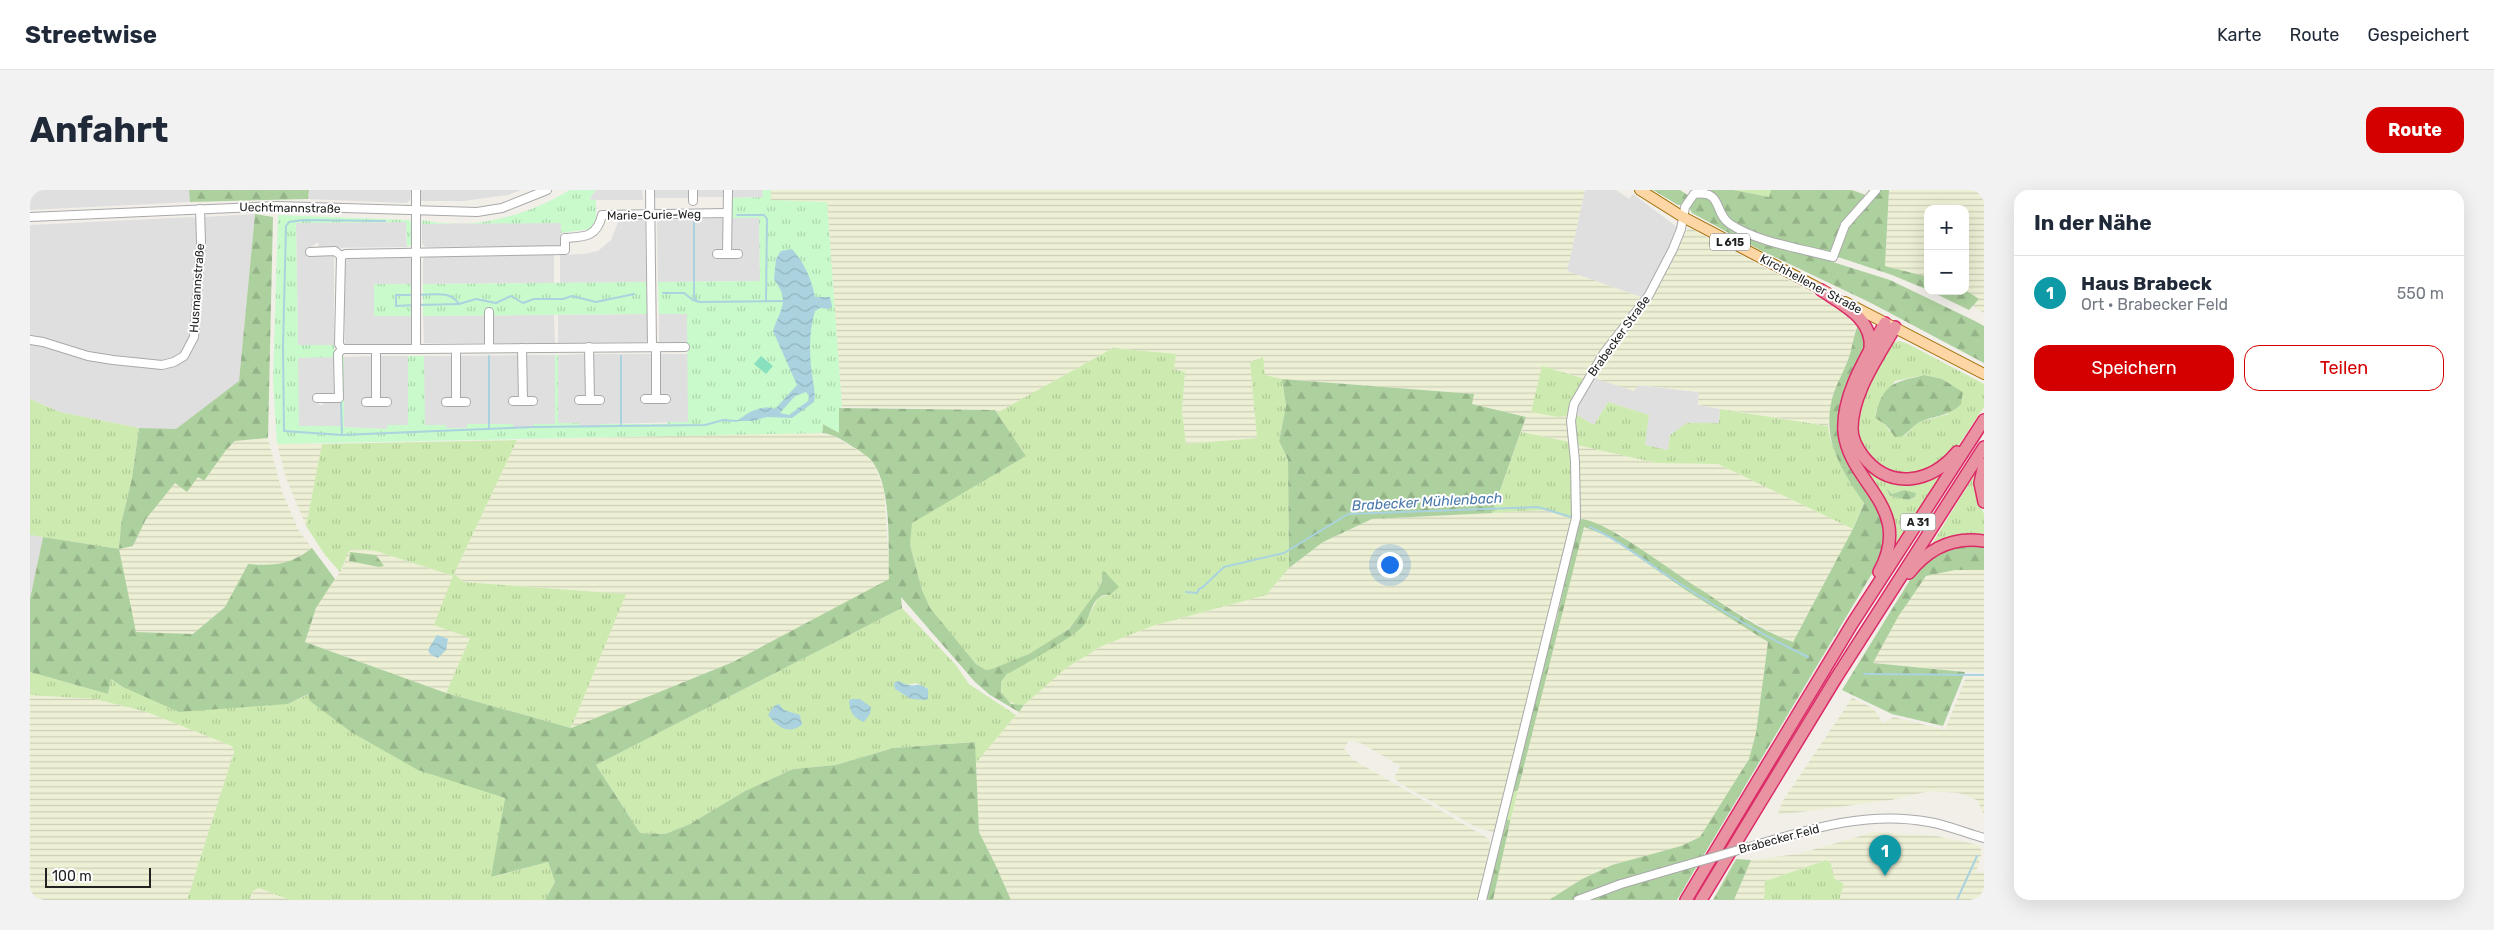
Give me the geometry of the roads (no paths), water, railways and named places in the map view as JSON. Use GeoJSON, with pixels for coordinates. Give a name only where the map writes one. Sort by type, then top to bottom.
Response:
{"type":"FeatureCollection","features":[{"type":"Feature","properties":{"kind":"highway"},"geometry":{"type":"LineString","coordinates":[[1821,290],[1853,312],[1865,324],[1870,333],[1870,352]]}},
{"type":"Feature","properties":{"kind":"highway"},"geometry":{"type":"LineString","coordinates":[[1852,624],[1855,608],[1880,570],[1889,540],[1885,513],[1877,496],[1849,452],[1844,434],[1844,417],[1849,397],[1870,352],[1890,325]]}},
{"type":"Feature","properties":{"kind":"highway"},"geometry":{"type":"LineString","coordinates":[[1890,325],[1857,399],[1853,416],[1852,431],[1857,448],[1868,463],[1884,475],[1902,479],[1925,476],[1944,466],[1971,431],[1984,420]]}},
{"type":"Feature","properties":{"kind":"highway","name":"A 31"},"geometry":{"type":"LineString","coordinates":[[1686,900],[1852,624],[1984,420]]}},
{"type":"Feature","properties":{"kind":"highway","name":"A 31"},"geometry":{"type":"LineString","coordinates":[[1701,900],[1888,594],[1984,447]]}},
{"type":"Feature","properties":{"kind":"highway"},"geometry":{"type":"LineString","coordinates":[[1984,464],[1980,482],[1984,502]]}},
{"type":"Feature","properties":{"kind":"highway"},"geometry":{"type":"LineString","coordinates":[[1888,594],[1898,591],[1922,558],[1934,548],[1962,540],[1984,541]]}},
{"type":"Feature","properties":{"kind":"main road","name":"Kirchhellener Straße"},"geometry":{"type":"LineString","coordinates":[[1640,190],[1684,217],[1984,374]]}},
{"type":"Feature","properties":{"kind":"street"},"geometry":{"type":"LineString","coordinates":[[416,190],[416,344],[418,348]]}},
{"type":"Feature","properties":{"kind":"street","name":"Uechtmannstraße"},"geometry":{"type":"LineString","coordinates":[[30,217],[277,206],[415,212],[485,211],[508,206],[547,190]]}},
{"type":"Feature","properties":{"kind":"street"},"geometry":{"type":"LineString","coordinates":[[650,190],[656,399]]}},
{"type":"Feature","properties":{"kind":"street"},"geometry":{"type":"LineString","coordinates":[[693,190],[693,201]]}},
{"type":"Feature","properties":{"kind":"street"},"geometry":{"type":"LineString","coordinates":[[727,254],[728,190]]}},
{"type":"Feature","properties":{"kind":"street","name":"Brabecker Straße"},"geometry":{"type":"LineString","coordinates":[[1482,900],[1576,518],[1576,471],[1570,421],[1574,404],[1604,353],[1649,295],[1673,249],[1689,200],[1694,194],[1709,193],[1715,197],[1720,214],[1729,224],[1752,234],[1833,257],[1845,225],[1876,190]]}},
{"type":"Feature","properties":{"kind":"street","name":"Husmannstraße"},"geometry":{"type":"LineString","coordinates":[[30,340],[43,342],[88,356],[113,360],[162,365],[174,362],[184,356],[194,337],[201,242],[200,209]]}},
{"type":"Feature","properties":{"kind":"street","name":"Marie-Curie-Weg"},"geometry":{"type":"LineString","coordinates":[[415,252],[564,250],[565,238],[591,235],[598,228],[602,215],[727,214]]}},
{"type":"Feature","properties":{"kind":"street"},"geometry":{"type":"LineString","coordinates":[[310,252],[335,252],[341,256],[415,252]]}},
{"type":"Feature","properties":{"kind":"street"},"geometry":{"type":"LineString","coordinates":[[717,254],[738,254]]}},
{"type":"Feature","properties":{"kind":"street"},"geometry":{"type":"LineString","coordinates":[[341,256],[339,344],[342,349]]}},
{"type":"Feature","properties":{"kind":"street"},"geometry":{"type":"LineString","coordinates":[[489,312],[489,348]]}},
{"type":"Feature","properties":{"kind":"street"},"geometry":{"type":"LineString","coordinates":[[589,347],[590,400]]}},
{"type":"Feature","properties":{"kind":"street"},"geometry":{"type":"LineString","coordinates":[[342,349],[685,347]]}},
{"type":"Feature","properties":{"kind":"street"},"geometry":{"type":"LineString","coordinates":[[522,348],[523,401]]}},
{"type":"Feature","properties":{"kind":"street"},"geometry":{"type":"LineString","coordinates":[[317,398],[338,398],[338,354],[342,349]]}},
{"type":"Feature","properties":{"kind":"street"},"geometry":{"type":"LineString","coordinates":[[456,349],[456,402]]}},
{"type":"Feature","properties":{"kind":"street"},"geometry":{"type":"LineString","coordinates":[[376,350],[376,402]]}},
{"type":"Feature","properties":{"kind":"street"},"geometry":{"type":"LineString","coordinates":[[645,400],[666,399]]}},
{"type":"Feature","properties":{"kind":"street"},"geometry":{"type":"LineString","coordinates":[[579,400],[600,400]]}},
{"type":"Feature","properties":{"kind":"street"},"geometry":{"type":"LineString","coordinates":[[513,401],[533,401]]}},
{"type":"Feature","properties":{"kind":"street"},"geometry":{"type":"LineString","coordinates":[[366,402],[387,402]]}},
{"type":"Feature","properties":{"kind":"street"},"geometry":{"type":"LineString","coordinates":[[446,402],[466,402]]}},
{"type":"Feature","properties":{"kind":"street","name":"Brabecker Feld"},"geometry":{"type":"LineString","coordinates":[[1578,900],[1622,884],[1811,830],[1877,817],[1929,822],[1984,838]]}},
{"type":"Feature","properties":{"kind":"water"},"geometry":{"type":"Polygon","coordinates":[[[792,249],[801,260],[807,272],[815,297],[830,297],[832,306],[829,309],[820,308],[815,311],[813,319],[810,350],[815,391],[814,402],[792,418],[767,417],[753,421],[737,421],[759,408],[775,409],[797,385],[773,331],[783,300],[779,287],[774,280],[776,259],[781,251],[792,249]],[[806,392],[795,396],[780,413],[789,415],[808,401],[809,396],[806,392]]]}},
{"type":"Feature","properties":{"kind":"water"},"geometry":{"type":"Polygon","coordinates":[[[437,635],[448,639],[446,650],[438,658],[430,654],[428,650],[437,635]]]}},
{"type":"Feature","properties":{"kind":"water"},"geometry":{"type":"Polygon","coordinates":[[[898,681],[908,685],[919,685],[928,689],[928,698],[926,700],[911,699],[895,689],[894,683],[898,681]]]}},
{"type":"Feature","properties":{"kind":"water"},"geometry":{"type":"Polygon","coordinates":[[[851,699],[860,699],[871,707],[870,714],[864,722],[857,719],[853,714],[849,701],[851,699]]]}},
{"type":"Feature","properties":{"kind":"water"},"geometry":{"type":"Polygon","coordinates":[[[779,704],[784,710],[800,715],[802,725],[797,728],[787,729],[775,723],[768,715],[774,706],[779,704]]]}},
{"type":"Feature","properties":{"kind":"waterway"},"geometry":{"type":"LineString","coordinates":[[737,215],[764,215],[767,219],[766,300]]}},
{"type":"Feature","properties":{"kind":"waterway"},"geometry":{"type":"LineString","coordinates":[[385,221],[303,220],[289,222],[286,226],[283,347],[284,431],[342,435],[534,427],[705,425],[723,420],[737,421]]}},
{"type":"Feature","properties":{"kind":"waterway"},"geometry":{"type":"LineString","coordinates":[[694,221],[694,295],[696,300]]}},
{"type":"Feature","properties":{"kind":"waterway"},"geometry":{"type":"LineString","coordinates":[[663,293],[684,293],[693,300],[700,302],[784,301]]}},
{"type":"Feature","properties":{"kind":"waterway"},"geometry":{"type":"LineString","coordinates":[[418,295],[446,295],[459,304],[476,299],[496,303],[511,296],[523,303],[534,299],[563,299],[572,296],[596,302],[634,294]]}},
{"type":"Feature","properties":{"kind":"waterway"},"geometry":{"type":"LineString","coordinates":[[413,295],[396,295],[396,306],[414,305]]}},
{"type":"Feature","properties":{"kind":"waterway"},"geometry":{"type":"LineString","coordinates":[[419,305],[459,304]]}},
{"type":"Feature","properties":{"kind":"waterway"},"geometry":{"type":"LineString","coordinates":[[489,356],[489,429]]}},
{"type":"Feature","properties":{"kind":"waterway"},"geometry":{"type":"LineString","coordinates":[[621,356],[621,425]]}},
{"type":"Feature","properties":{"kind":"waterway"},"geometry":{"type":"LineString","coordinates":[[341,401],[342,435]]}},
{"type":"Feature","properties":{"kind":"waterway","name":"Brabecker Mühlenbach"},"geometry":{"type":"LineString","coordinates":[[1186,592],[1197,593],[1224,567],[1284,553],[1348,514],[1538,507],[1571,517]]}},
{"type":"Feature","properties":{"kind":"waterway","name":"Brabecker Mühlenbach"},"geometry":{"type":"LineString","coordinates":[[1590,527],[1621,544],[1737,619],[1808,657]]}},
{"type":"Feature","properties":{"kind":"waterway","name":"Brabecker Mühlenbach"},"geometry":{"type":"LineString","coordinates":[[1864,674],[1984,675]]}},
{"type":"Feature","properties":{"kind":"waterway"},"geometry":{"type":"LineString","coordinates":[[1957,900],[1977,856]]}},
{"type":"Feature","properties":{"kind":"place","name":"Haus Brabeck"},"geometry":{"type":"Point","coordinates":[1885,876]}}]}
